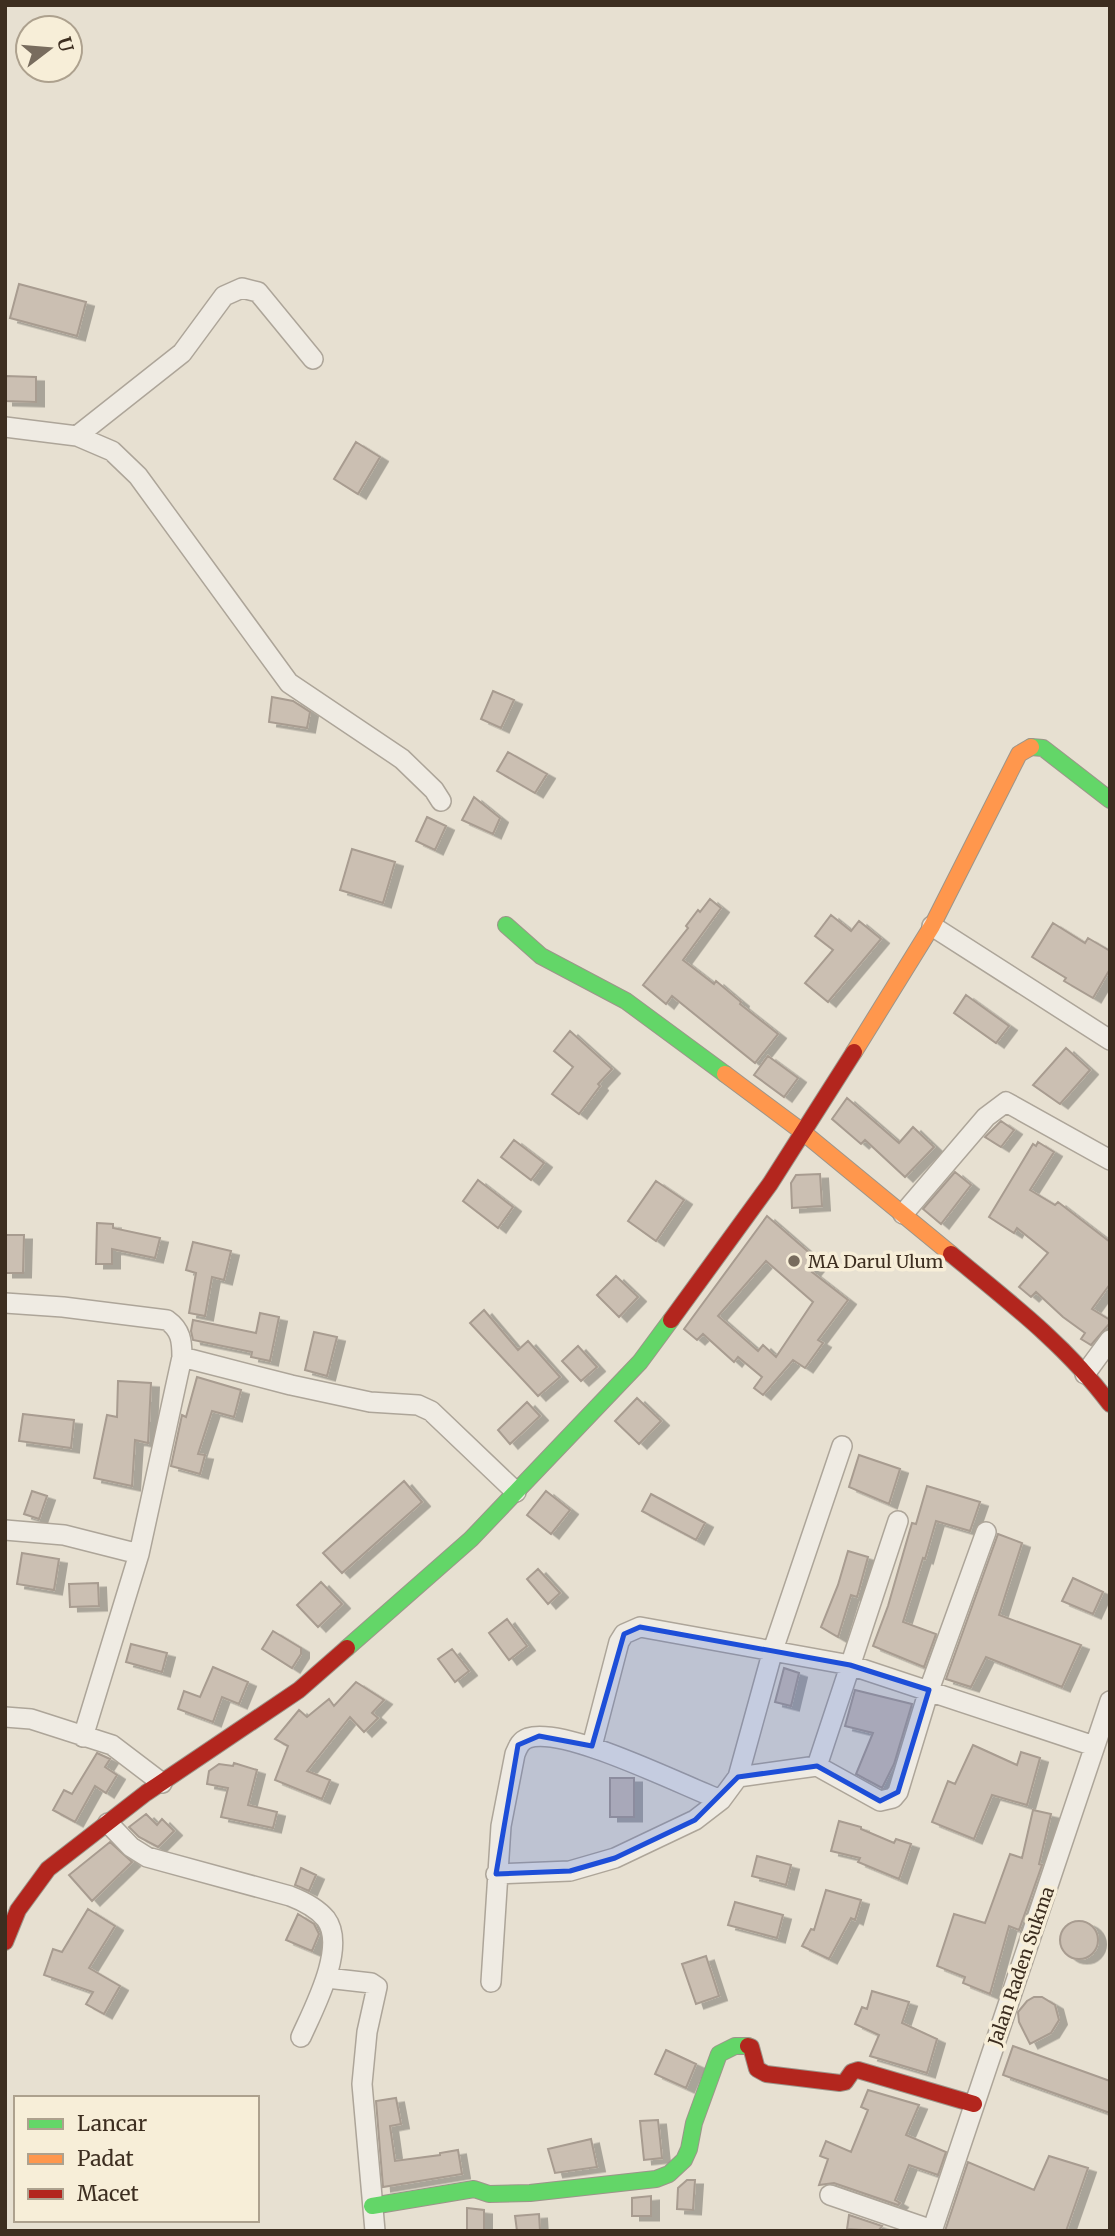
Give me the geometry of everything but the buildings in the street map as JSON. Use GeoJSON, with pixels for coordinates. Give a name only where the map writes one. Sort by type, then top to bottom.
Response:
{"type":"FeatureCollection","features":[{"type":"Feature","properties":{"kind":"street"},"geometry":{"type":"LineString","coordinates":[[77,436],[182,353],[223,296],[242,288],[258,292],[313,359]]}},
{"type":"Feature","properties":{"kind":"street"},"geometry":{"type":"LineString","coordinates":[[5,428],[77,436],[112,451],[138,476],[289,683],[402,759],[441,800]]}},
{"type":"Feature","properties":{"kind":"street"},"geometry":{"type":"LineString","coordinates":[[5,1942],[18,1910],[48,1869],[162,1783],[299,1690],[471,1539],[640,1362],[804,1133],[932,926],[1018,754],[1030,747],[1043,748],[1110,800]]}},
{"type":"Feature","properties":{"kind":"street"},"geometry":{"type":"LineString","coordinates":[[506,925],[541,956],[626,1001],[804,1133],[1019,1310],[1085,1374],[1110,1404]]}},
{"type":"Feature","properties":{"kind":"street"},"geometry":{"type":"LineString","coordinates":[[932,926],[1110,1040]]}},
{"type":"Feature","properties":{"kind":"street"},"geometry":{"type":"LineString","coordinates":[[902,1214],[986,1117],[1006,1101],[1110,1160]]}},
{"type":"Feature","properties":{"kind":"street"},"geometry":{"type":"LineString","coordinates":[[5,1304],[63,1307],[167,1320],[176,1326],[182,1339],[182,1357],[139,1554],[83,1737]]}},
{"type":"Feature","properties":{"kind":"street"},"geometry":{"type":"LineString","coordinates":[[1085,1374],[1110,1340]]}},
{"type":"Feature","properties":{"kind":"street"},"geometry":{"type":"LineString","coordinates":[[182,1357],[370,1402],[418,1405],[431,1411],[516,1492]]}},
{"type":"Feature","properties":{"kind":"street"},"geometry":{"type":"LineString","coordinates":[[496,1874],[570,1871],[615,1858],[695,1819],[721,1800],[738,1777],[773,1650],[842,1446]]}},
{"type":"Feature","properties":{"kind":"street"},"geometry":{"type":"LineString","coordinates":[[817,1766],[898,1521]]}},
{"type":"Feature","properties":{"kind":"street"},"geometry":{"type":"LineString","coordinates":[[5,1530],[64,1535],[139,1554]]}},
{"type":"Feature","properties":{"kind":"street"},"geometry":{"type":"LineString","coordinates":[[738,1777],[817,1766],[880,1801],[892,1798],[898,1791],[929,1689],[986,1532]]}},
{"type":"Feature","properties":{"kind":"street"},"geometry":{"type":"LineString","coordinates":[[592,1746],[619,1642],[624,1634],[640,1627],[850,1665],[929,1689],[1094,1746]]}},
{"type":"Feature","properties":{"kind":"street","name":"Jalan Raden Sukma"},"geometry":{"type":"LineString","coordinates":[[932,2231],[1110,1701]]}},
{"type":"Feature","properties":{"kind":"street"},"geometry":{"type":"LineString","coordinates":[[5,1717],[31,1719],[112,1745],[162,1783]]}},
{"type":"Feature","properties":{"kind":"street"},"geometry":{"type":"LineString","coordinates":[[491,1982],[501,1826],[514,1754],[525,1739],[539,1736],[592,1746],[721,1800]]}},
{"type":"Feature","properties":{"kind":"street"},"geometry":{"type":"LineString","coordinates":[[108,1823],[131,1847],[147,1857],[290,1896],[315,1909],[327,1921],[332,1938],[327,1978],[301,2037]]}},
{"type":"Feature","properties":{"kind":"street"},"geometry":{"type":"LineString","coordinates":[[327,1978],[371,1983],[377,1987],[367,2032],[362,2084],[375,2231]]}},
{"type":"Feature","properties":{"kind":"street"},"geometry":{"type":"LineString","coordinates":[[372,2206],[474,2189],[489,2194],[530,2193],[656,2179],[669,2174],[684,2160],[689,2149],[694,2123],[719,2054],[730,2047],[746,2044],[751,2047],[757,2069],[766,2074],[841,2083],[858,2070],[974,2104]]}},
{"type":"Feature","properties":{"kind":"street"},"geometry":{"type":"LineString","coordinates":[[831,2195],[932,2231]]}},
{"type":"Feature","properties":{"kind":"highlighted area"},"geometry":{"type":"Polygon","coordinates":[[[640,1627],[773,1650],[850,1665],[929,1690],[898,1792],[880,1801],[817,1766],[738,1777],[695,1820],[615,1858],[570,1871],[496,1874],[518,1745],[539,1736],[592,1746],[624,1634],[640,1627]]]}},
{"type":"Feature","properties":{"kind":"traffic: fast"},"geometry":{"type":"LineString","coordinates":[[1031,747],[1043,748],[1110,800]]}},
{"type":"Feature","properties":{"kind":"traffic: fast"},"geometry":{"type":"LineString","coordinates":[[506,925],[541,956],[626,1001],[725,1074]]}},
{"type":"Feature","properties":{"kind":"traffic: fast"},"geometry":{"type":"LineString","coordinates":[[347,1648],[471,1539],[640,1362],[671,1320]]}},
{"type":"Feature","properties":{"kind":"traffic: fast"},"geometry":{"type":"LineString","coordinates":[[372,2206],[474,2189],[489,2194],[530,2193],[656,2179],[669,2174],[684,2160],[689,2149],[694,2123],[719,2054],[735,2046],[748,2046]]}},
{"type":"Feature","properties":{"kind":"traffic: slow"},"geometry":{"type":"LineString","coordinates":[[854,1052],[932,926],[1019,754],[1031,747]]}},
{"type":"Feature","properties":{"kind":"traffic: slow"},"geometry":{"type":"LineString","coordinates":[[725,1074],[804,1133],[951,1254]]}},
{"type":"Feature","properties":{"kind":"traffic: jam"},"geometry":{"type":"LineString","coordinates":[[671,1320],[770,1184],[854,1052]]}},
{"type":"Feature","properties":{"kind":"traffic: jam"},"geometry":{"type":"LineString","coordinates":[[951,1254],[1056,1343],[1110,1404]]}},
{"type":"Feature","properties":{"kind":"traffic: jam"},"geometry":{"type":"LineString","coordinates":[[5,1942],[18,1910],[48,1869],[146,1793],[299,1690],[347,1648]]}},
{"type":"Feature","properties":{"kind":"traffic: jam"},"geometry":{"type":"LineString","coordinates":[[748,2046],[751,2047],[757,2069],[766,2074],[840,2083],[845,2082],[852,2072],[858,2070],[974,2104]]}},
{"type":"Feature","properties":{"kind":"place","name":"MA Darul Ulum"},"geometry":{"type":"Point","coordinates":[794,1261]}}]}
